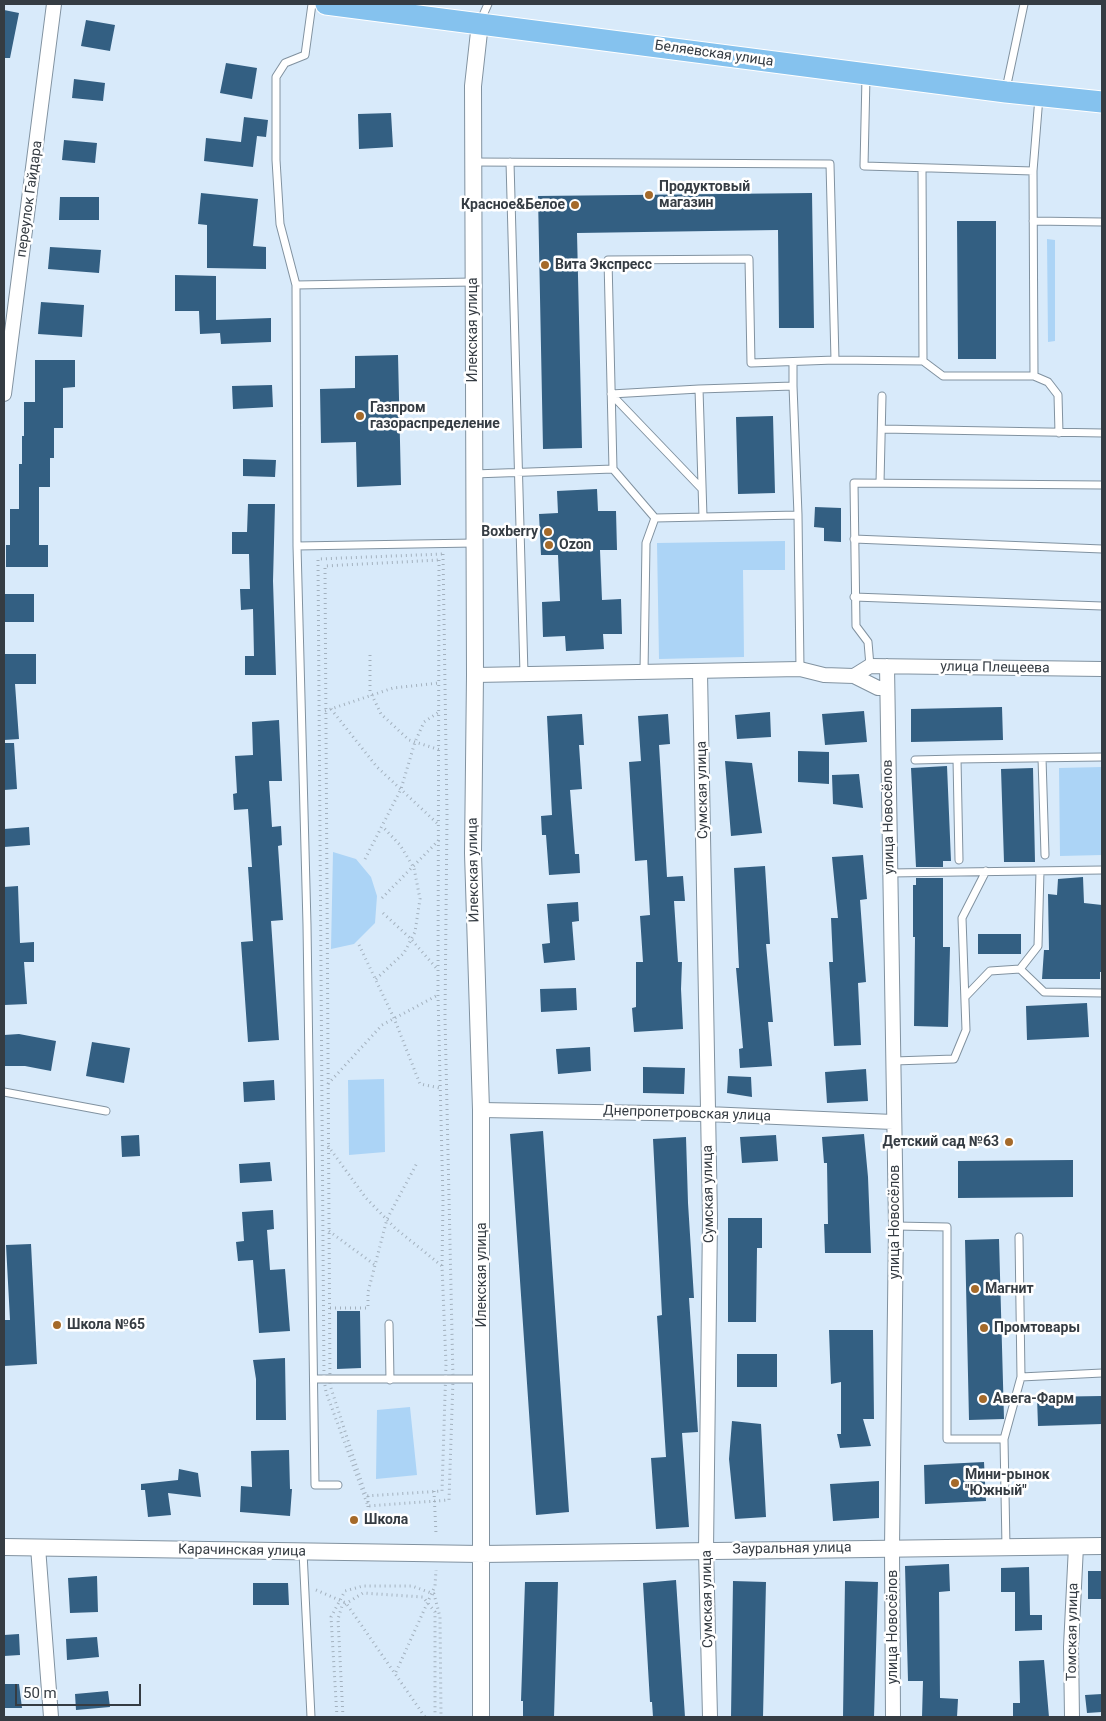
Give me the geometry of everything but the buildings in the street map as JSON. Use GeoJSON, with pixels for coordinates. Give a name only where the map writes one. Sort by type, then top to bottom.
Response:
{"type":"FeatureCollection","features":[{"type":"Feature","properties":{"kind":"main road","name":"Беляевская улица"},"geometry":{"type":"LineString","coordinates":[[326,4],[484,13],[866,74],[1102,102]]}},
{"type":"Feature","properties":{"kind":"street","name":"переулок Гайдара"},"geometry":{"type":"LineString","coordinates":[[4,394],[54,4]]}},
{"type":"Feature","properties":{"kind":"street","name":"Илекская улица"},"geometry":{"type":"LineString","coordinates":[[482,1717],[481,1110],[473,853],[475,675],[472,162],[473,86],[484,13]]}},
{"type":"Feature","properties":{"kind":"street"},"geometry":{"type":"LineString","coordinates":[[854,676],[870,666]]}},
{"type":"Feature","properties":{"kind":"street","name":"улица Плещеева"},"geometry":{"type":"LineString","coordinates":[[870,666],[1102,670]]}},
{"type":"Feature","properties":{"kind":"street","name":"улица Новосёлов"},"geometry":{"type":"LineString","coordinates":[[887,666],[896,1226],[892,1548],[893,1717]]}},
{"type":"Feature","properties":{"kind":"street"},"geometry":{"type":"LineString","coordinates":[[475,675],[800,669],[824,676],[854,676],[878,688],[887,688]]}},
{"type":"Feature","properties":{"kind":"street","name":"Сумская улица"},"geometry":{"type":"LineString","coordinates":[[700,672],[710,1219],[706,1550],[710,1717]]}},
{"type":"Feature","properties":{"kind":"street","name":"Днепропетровская улица"},"geometry":{"type":"LineString","coordinates":[[481,1110],[707,1114],[893,1122]]}},
{"type":"Feature","properties":{"kind":"street","name":"Томская улица"},"geometry":{"type":"LineString","coordinates":[[1072,1717],[1071,1647],[1076,1546]]}},
{"type":"Feature","properties":{"kind":"street","name":"Зауральная улица"},"geometry":{"type":"LineString","coordinates":[[481,1554],[1102,1546]]}},
{"type":"Feature","properties":{"kind":"street","name":"Карачинская улица"},"geometry":{"type":"LineString","coordinates":[[4,1547],[481,1554]]}},
{"type":"Feature","properties":{"kind":"street"},"geometry":{"type":"LineString","coordinates":[[38,1547],[51,1717]]}},
{"type":"Feature","properties":{"kind":"lane"},"geometry":{"type":"LineString","coordinates":[[312,4],[305,55],[285,63],[276,77],[276,160],[280,224],[296,285],[297,546],[314,1379],[314,1485],[338,1485]]}},
{"type":"Feature","properties":{"kind":"lane"},"geometry":{"type":"LineString","coordinates":[[1006,92],[1024,4]]}},
{"type":"Feature","properties":{"kind":"lane"},"geometry":{"type":"LineString","coordinates":[[866,74],[864,166],[1033,172]]}},
{"type":"Feature","properties":{"kind":"lane"},"geometry":{"type":"LineString","coordinates":[[1034,376],[1033,172],[1039,95]]}},
{"type":"Feature","properties":{"kind":"lane"},"geometry":{"type":"LineString","coordinates":[[472,162],[830,164],[834,360]]}},
{"type":"Feature","properties":{"kind":"lane"},"geometry":{"type":"LineString","coordinates":[[510,162],[524,674]]}},
{"type":"Feature","properties":{"kind":"lane"},"geometry":{"type":"LineString","coordinates":[[922,168],[923,361]]}},
{"type":"Feature","properties":{"kind":"lane"},"geometry":{"type":"LineString","coordinates":[[1033,221],[1102,222]]}},
{"type":"Feature","properties":{"kind":"lane"},"geometry":{"type":"LineString","coordinates":[[655,518],[613,469],[608,260],[748,258],[752,363],[834,360],[923,361],[943,376],[1034,376],[1048,382],[1058,395],[1060,433]]}},
{"type":"Feature","properties":{"kind":"lane"},"geometry":{"type":"LineString","coordinates":[[296,285],[473,282]]}},
{"type":"Feature","properties":{"kind":"lane"},"geometry":{"type":"LineString","coordinates":[[793,362],[798,515],[800,669]]}},
{"type":"Feature","properties":{"kind":"lane"},"geometry":{"type":"LineString","coordinates":[[611,394],[793,386]]}},
{"type":"Feature","properties":{"kind":"lane"},"geometry":{"type":"LineString","coordinates":[[699,389],[704,516]]}},
{"type":"Feature","properties":{"kind":"lane"},"geometry":{"type":"LineString","coordinates":[[611,394],[702,489]]}},
{"type":"Feature","properties":{"kind":"lane"},"geometry":{"type":"LineString","coordinates":[[880,483],[882,396]]}},
{"type":"Feature","properties":{"kind":"lane"},"geometry":{"type":"LineString","coordinates":[[882,429],[1102,433]]}},
{"type":"Feature","properties":{"kind":"lane"},"geometry":{"type":"LineString","coordinates":[[474,474],[613,469]]}},
{"type":"Feature","properties":{"kind":"lane"},"geometry":{"type":"LineString","coordinates":[[870,666],[868,642],[856,626],[854,597],[854,483],[1102,485]]}},
{"type":"Feature","properties":{"kind":"lane"},"geometry":{"type":"LineString","coordinates":[[655,518],[798,515]]}},
{"type":"Feature","properties":{"kind":"lane"},"geometry":{"type":"LineString","coordinates":[[644,672],[646,543],[655,518]]}},
{"type":"Feature","properties":{"kind":"lane"},"geometry":{"type":"LineString","coordinates":[[854,539],[1102,549]]}},
{"type":"Feature","properties":{"kind":"lane"},"geometry":{"type":"LineString","coordinates":[[297,546],[474,543]]}},
{"type":"Feature","properties":{"kind":"lane"},"geometry":{"type":"LineString","coordinates":[[854,597],[1102,606]]}},
{"type":"Feature","properties":{"kind":"lane"},"geometry":{"type":"LineString","coordinates":[[916,760],[1102,757]]}},
{"type":"Feature","properties":{"kind":"lane"},"geometry":{"type":"LineString","coordinates":[[1042,758],[1045,855]]}},
{"type":"Feature","properties":{"kind":"lane"},"geometry":{"type":"LineString","coordinates":[[957,759],[959,860]]}},
{"type":"Feature","properties":{"kind":"lane"},"geometry":{"type":"LineString","coordinates":[[890,873],[1102,870]]}},
{"type":"Feature","properties":{"kind":"lane"},"geometry":{"type":"LineString","coordinates":[[894,1061],[954,1059],[966,1030],[962,918],[986,871]]}},
{"type":"Feature","properties":{"kind":"lane"},"geometry":{"type":"LineString","coordinates":[[1020,969],[1038,946],[1040,871]]}},
{"type":"Feature","properties":{"kind":"lane"},"geometry":{"type":"LineString","coordinates":[[966,996],[990,971],[1020,969],[1044,992],[1102,993]]}},
{"type":"Feature","properties":{"kind":"lane"},"geometry":{"type":"LineString","coordinates":[[4,1092],[106,1111]]}},
{"type":"Feature","properties":{"kind":"lane"},"geometry":{"type":"LineString","coordinates":[[896,1226],[946,1227],[947,1439],[1004,1439]]}},
{"type":"Feature","properties":{"kind":"lane"},"geometry":{"type":"LineString","coordinates":[[1006,1547],[1004,1439],[1021,1377],[1019,1237]]}},
{"type":"Feature","properties":{"kind":"lane"},"geometry":{"type":"LineString","coordinates":[[389,1324],[390,1380]]}},
{"type":"Feature","properties":{"kind":"lane"},"geometry":{"type":"LineString","coordinates":[[1021,1377],[1102,1373]]}},
{"type":"Feature","properties":{"kind":"lane"},"geometry":{"type":"LineString","coordinates":[[314,1379],[482,1379]]}},
{"type":"Feature","properties":{"kind":"lane"},"geometry":{"type":"LineString","coordinates":[[303,1552],[303,1588],[311,1717]]}},
{"type":"Feature","properties":{"kind":"path"},"geometry":{"type":"LineString","coordinates":[[368,1506],[450,1500],[453,1379],[445,1017],[447,778],[443,554]]}},
{"type":"Feature","properties":{"kind":"path"},"geometry":{"type":"LineString","coordinates":[[368,1496],[442,1490],[446,1364],[442,1266],[443,1201],[438,995],[440,840],[439,560],[325,566],[330,1379],[333,1400],[366,1496],[368,1496],[368,1512]]}},
{"type":"Feature","properties":{"kind":"path"},"geometry":{"type":"LineString","coordinates":[[370,655],[370,691],[373,701],[381,714],[409,740],[440,750]]}},
{"type":"Feature","properties":{"kind":"path"},"geometry":{"type":"LineString","coordinates":[[325,711],[393,688],[439,683]]}},
{"type":"Feature","properties":{"kind":"path"},"geometry":{"type":"LineString","coordinates":[[331,709],[377,767],[439,826]]}},
{"type":"Feature","properties":{"kind":"path"},"geometry":{"type":"LineString","coordinates":[[365,859],[400,790],[415,742],[424,722],[440,712]]}},
{"type":"Feature","properties":{"kind":"path"},"geometry":{"type":"LineString","coordinates":[[376,979],[404,953],[415,932],[420,899],[414,868],[400,845],[382,826]]}},
{"type":"Feature","properties":{"kind":"path"},"geometry":{"type":"LineString","coordinates":[[382,898],[440,840]]}},
{"type":"Feature","properties":{"kind":"path"},"geometry":{"type":"LineString","coordinates":[[383,913],[438,970]]}},
{"type":"Feature","properties":{"kind":"path"},"geometry":{"type":"LineString","coordinates":[[359,945],[394,1018],[420,1084],[440,1088]]}},
{"type":"Feature","properties":{"kind":"path"},"geometry":{"type":"LineString","coordinates":[[327,1085],[382,1025],[438,995]]}},
{"type":"Feature","properties":{"kind":"path"},"geometry":{"type":"LineString","coordinates":[[328,1146],[366,1198],[386,1219],[442,1266]]}},
{"type":"Feature","properties":{"kind":"path"},"geometry":{"type":"LineString","coordinates":[[330,1308],[368,1308],[368,1292],[386,1219],[417,1163]]}},
{"type":"Feature","properties":{"kind":"path"},"geometry":{"type":"LineString","coordinates":[[328,1231],[375,1265]]}},
{"type":"Feature","properties":{"kind":"path"},"geometry":{"type":"LineString","coordinates":[[326,1392],[368,1506]]}},
{"type":"Feature","properties":{"kind":"path"},"geometry":{"type":"LineString","coordinates":[[434,1491],[436,1534]]}},
{"type":"Feature","properties":{"kind":"path"},"geometry":{"type":"LineString","coordinates":[[396,1673],[428,1602],[434,1586],[437,1564]]}},
{"type":"Feature","properties":{"kind":"path"},"geometry":{"type":"LineString","coordinates":[[337,1717],[331,1617],[345,1591],[363,1586],[412,1586],[434,1594],[440,1617],[442,1717]]}},
{"type":"Feature","properties":{"kind":"path"},"geometry":{"type":"LineString","coordinates":[[303,1588],[318,1590],[346,1603],[425,1717]]}},
{"type":"Feature","properties":{"kind":"path"},"geometry":{"type":"LineString","coordinates":[[343,1717],[338,1619],[342,1606],[363,1594],[423,1596],[435,1612],[435,1717]]}},
{"type":"Feature","properties":{"kind":"path"},"geometry":{"type":"LineString","coordinates":[[419,1717],[422,1712]]}},
{"type":"Feature","properties":{"kind":"shaded area"},"geometry":{"type":"Polygon","coordinates":[[[1047,239],[1055,240],[1055,341],[1048,342],[1047,239]]]}},
{"type":"Feature","properties":{"kind":"shaded area"},"geometry":{"type":"Polygon","coordinates":[[[785,541],[785,570],[743,570],[744,657],[659,659],[657,543],[785,541]]]}},
{"type":"Feature","properties":{"kind":"shaded area"},"geometry":{"type":"Polygon","coordinates":[[[1102,767],[1102,855],[1060,856],[1059,768],[1102,767]]]}},
{"type":"Feature","properties":{"kind":"shaded area"},"geometry":{"type":"Polygon","coordinates":[[[333,852],[356,859],[371,877],[377,896],[375,923],[354,944],[331,949],[333,852]]]}},
{"type":"Feature","properties":{"kind":"shaded area"},"geometry":{"type":"Polygon","coordinates":[[[384,1079],[385,1152],[349,1155],[348,1080],[384,1079]]]}},
{"type":"Feature","properties":{"kind":"shaded area"},"geometry":{"type":"Polygon","coordinates":[[[410,1407],[417,1475],[376,1479],[377,1410],[410,1407]]]}},
{"type":"Feature","properties":{"kind":"place","name":"Продуктовый магазин"},"geometry":{"type":"Point","coordinates":[649,195]}},
{"type":"Feature","properties":{"kind":"place","name":"Красное&Белое"},"geometry":{"type":"Point","coordinates":[575,205]}},
{"type":"Feature","properties":{"kind":"place","name":"Вита Экспресс"},"geometry":{"type":"Point","coordinates":[545,265]}},
{"type":"Feature","properties":{"kind":"place","name":"Газпром газораспределение"},"geometry":{"type":"Point","coordinates":[360,416]}},
{"type":"Feature","properties":{"kind":"place","name":"Boxberry"},"geometry":{"type":"Point","coordinates":[548,532]}},
{"type":"Feature","properties":{"kind":"place","name":"Ozon"},"geometry":{"type":"Point","coordinates":[549,545]}},
{"type":"Feature","properties":{"kind":"place","name":"Детский сад №63"},"geometry":{"type":"Point","coordinates":[1009,1142]}},
{"type":"Feature","properties":{"kind":"place","name":"Магнит"},"geometry":{"type":"Point","coordinates":[975,1289]}},
{"type":"Feature","properties":{"kind":"place","name":"Школа №65"},"geometry":{"type":"Point","coordinates":[57,1325]}},
{"type":"Feature","properties":{"kind":"place","name":"Промтовары"},"geometry":{"type":"Point","coordinates":[984,1328]}},
{"type":"Feature","properties":{"kind":"place","name":"Авега-Фарм"},"geometry":{"type":"Point","coordinates":[983,1399]}},
{"type":"Feature","properties":{"kind":"place","name":"Мини-рынок \"Южный\""},"geometry":{"type":"Point","coordinates":[955,1483]}},
{"type":"Feature","properties":{"kind":"place","name":"Школа"},"geometry":{"type":"Point","coordinates":[354,1520]}}]}
